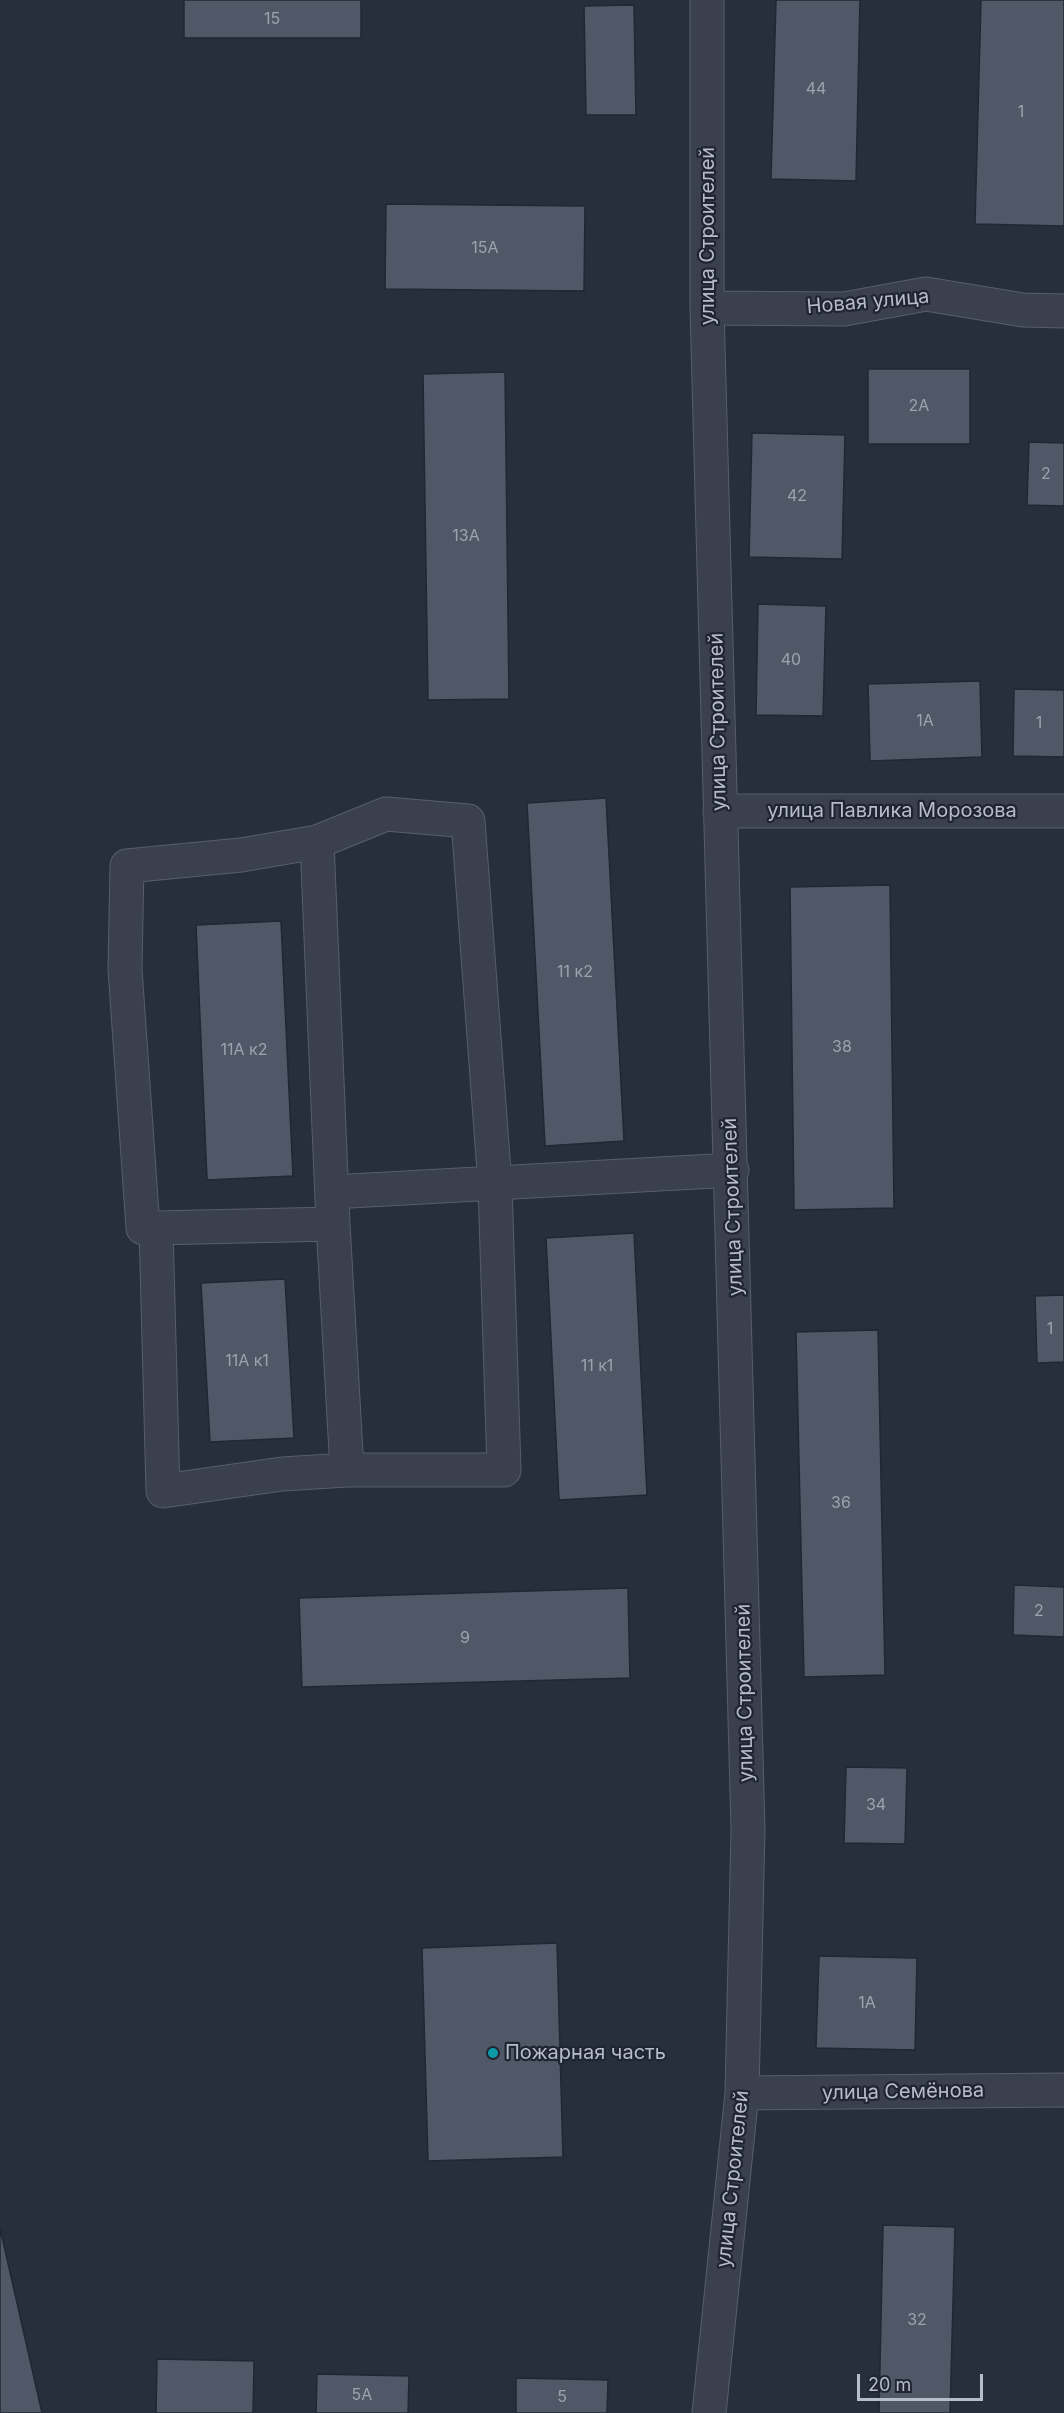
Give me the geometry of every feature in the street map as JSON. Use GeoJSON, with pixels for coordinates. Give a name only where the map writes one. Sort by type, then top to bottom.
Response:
{"type":"FeatureCollection","features":[{"type":"Feature","properties":{"kind":"street","name":"улица Строителей"},"geometry":{"type":"LineString","coordinates":[[707,0],[707,308],[748,1829],[742,2093],[709,2413]]}},
{"type":"Feature","properties":{"kind":"street","name":"Новая улица"},"geometry":{"type":"LineString","coordinates":[[707,308],[844,309],[926,294],[1023,310],[1064,311]]}},
{"type":"Feature","properties":{"kind":"street","name":"улица Павлика Морозова"},"geometry":{"type":"LineString","coordinates":[[720,811],[1064,811]]}},
{"type":"Feature","properties":{"kind":"street"},"geometry":{"type":"LineString","coordinates":[[156,1228],[163,1491],[282,1474],[347,1470],[504,1470],[495,1185],[468,821],[386,814],[317,842],[242,855],[127,866],[125,969],[143,1228],[333,1208],[495,1185],[732,1170]]}},
{"type":"Feature","properties":{"kind":"street"},"geometry":{"type":"LineString","coordinates":[[317,842],[347,1470]]}},
{"type":"Feature","properties":{"kind":"street","name":"улица Семёнова"},"geometry":{"type":"LineString","coordinates":[[742,2093],[1064,2090]]}},
{"type":"Feature","properties":{"kind":"building"},"geometry":{"type":"Polygon","coordinates":[[[184,0],[361,0],[361,38],[184,38],[184,0]]]}},
{"type":"Feature","properties":{"kind":"building"},"geometry":{"type":"Polygon","coordinates":[[[776,0],[860,0],[856,181],[771,179],[776,0]]]}},
{"type":"Feature","properties":{"kind":"building"},"geometry":{"type":"Polygon","coordinates":[[[981,0],[1064,0],[1064,226],[975,224],[981,0]]]}},
{"type":"Feature","properties":{"kind":"building"},"geometry":{"type":"Polygon","coordinates":[[[634,5],[636,115],[586,115],[584,6],[634,5]]]}},
{"type":"Feature","properties":{"kind":"building"},"geometry":{"type":"Polygon","coordinates":[[[386,204],[585,206],[584,291],[385,289],[386,204]]]}},
{"type":"Feature","properties":{"kind":"building"},"geometry":{"type":"Polygon","coordinates":[[[868,369],[970,369],[970,444],[868,444],[868,369]]]}},
{"type":"Feature","properties":{"kind":"building"},"geometry":{"type":"Polygon","coordinates":[[[505,372],[509,699],[428,700],[423,374],[505,372]]]}},
{"type":"Feature","properties":{"kind":"building"},"geometry":{"type":"Polygon","coordinates":[[[752,433],[845,435],[842,559],[749,557],[752,433]]]}},
{"type":"Feature","properties":{"kind":"building"},"geometry":{"type":"Polygon","coordinates":[[[1029,442],[1064,443],[1064,506],[1027,505],[1029,442]]]}},
{"type":"Feature","properties":{"kind":"building"},"geometry":{"type":"Polygon","coordinates":[[[758,604],[826,606],[823,716],[756,715],[758,604]]]}},
{"type":"Feature","properties":{"kind":"building"},"geometry":{"type":"Polygon","coordinates":[[[980,681],[982,757],[870,761],[868,684],[980,681]]]}},
{"type":"Feature","properties":{"kind":"building"},"geometry":{"type":"Polygon","coordinates":[[[1014,689],[1064,690],[1064,757],[1013,756],[1014,689]]]}},
{"type":"Feature","properties":{"kind":"building"},"geometry":{"type":"Polygon","coordinates":[[[606,798],[624,1141],[545,1146],[527,803],[606,798]]]}},
{"type":"Feature","properties":{"kind":"building"},"geometry":{"type":"Polygon","coordinates":[[[890,885],[894,1208],[794,1210],[790,887],[890,885]]]}},
{"type":"Feature","properties":{"kind":"building"},"geometry":{"type":"Polygon","coordinates":[[[281,921],[293,1176],[207,1180],[196,925],[281,921]]]}},
{"type":"Feature","properties":{"kind":"building"},"geometry":{"type":"Polygon","coordinates":[[[634,1233],[647,1495],[559,1500],[546,1238],[634,1233]]]}},
{"type":"Feature","properties":{"kind":"building"},"geometry":{"type":"Polygon","coordinates":[[[285,1279],[294,1438],[210,1442],[201,1283],[285,1279]]]}},
{"type":"Feature","properties":{"kind":"building"},"geometry":{"type":"Polygon","coordinates":[[[1064,1295],[1064,1362],[1037,1363],[1035,1296],[1064,1295]]]}},
{"type":"Feature","properties":{"kind":"building"},"geometry":{"type":"Polygon","coordinates":[[[878,1330],[885,1675],[804,1677],[796,1332],[878,1330]]]}},
{"type":"Feature","properties":{"kind":"building"},"geometry":{"type":"Polygon","coordinates":[[[1014,1585],[1064,1587],[1064,1637],[1013,1635],[1014,1585]]]}},
{"type":"Feature","properties":{"kind":"building"},"geometry":{"type":"Polygon","coordinates":[[[628,1588],[630,1678],[302,1687],[299,1598],[628,1588]]]}},
{"type":"Feature","properties":{"kind":"building"},"geometry":{"type":"Polygon","coordinates":[[[846,1767],[907,1768],[905,1844],[844,1843],[846,1767]]]}},
{"type":"Feature","properties":{"kind":"building","name":"Пожарная часть"},"geometry":{"type":"Polygon","coordinates":[[[557,1943],[563,2157],[428,2161],[422,1948],[557,1943]]]}},
{"type":"Feature","properties":{"kind":"building"},"geometry":{"type":"Polygon","coordinates":[[[819,1956],[917,1958],[915,2050],[816,2048],[819,1956]]]}},
{"type":"Feature","properties":{"kind":"building"},"geometry":{"type":"Polygon","coordinates":[[[883,2225],[955,2227],[950,2413],[879,2413],[883,2225]]]}},
{"type":"Feature","properties":{"kind":"building"},"geometry":{"type":"Polygon","coordinates":[[[0,2228],[42,2413],[0,2413],[0,2228]]]}},
{"type":"Feature","properties":{"kind":"building"},"geometry":{"type":"Polygon","coordinates":[[[157,2359],[254,2361],[253,2413],[156,2413],[157,2359]]]}},
{"type":"Feature","properties":{"kind":"building"},"geometry":{"type":"Polygon","coordinates":[[[317,2374],[409,2376],[408,2413],[316,2413],[317,2374]]]}},
{"type":"Feature","properties":{"kind":"building"},"geometry":{"type":"Polygon","coordinates":[[[516,2378],[608,2380],[607,2413],[516,2413],[516,2378]]]}},
{"type":"Feature","properties":{"kind":"place","name":"Пожарная часть"},"geometry":{"type":"Point","coordinates":[493,2053]}}]}
